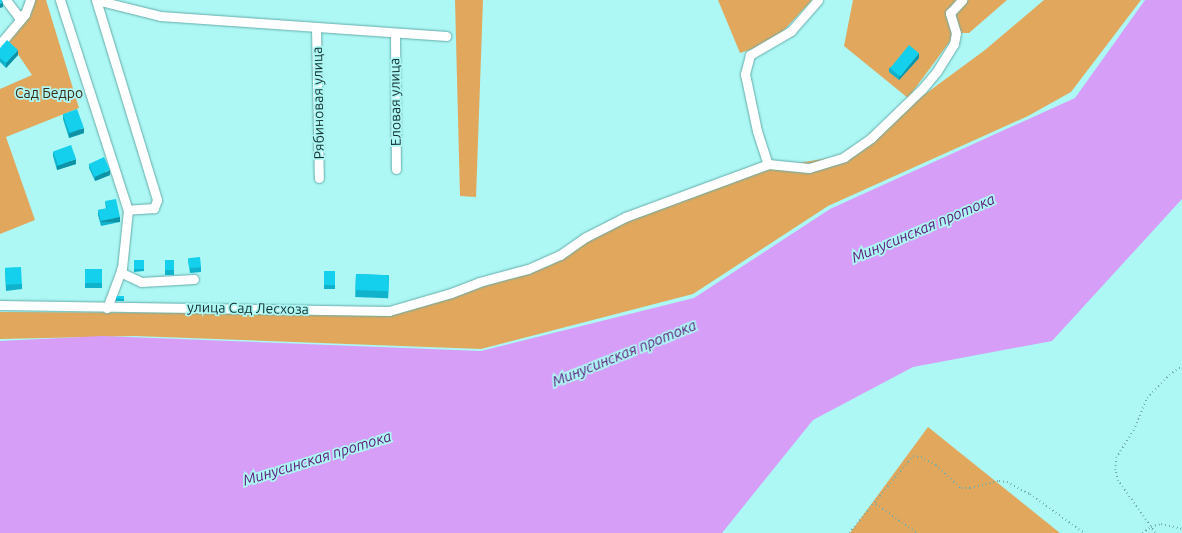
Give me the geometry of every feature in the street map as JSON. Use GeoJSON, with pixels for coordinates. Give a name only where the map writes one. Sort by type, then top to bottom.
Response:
{"type":"FeatureCollection","features":[{"type":"Feature","properties":{"kind":"street"},"geometry":{"type":"LineString","coordinates":[[6,0],[18,16],[25,14]]}},
{"type":"Feature","properties":{"kind":"street"},"geometry":{"type":"LineString","coordinates":[[0,44],[25,14],[30,0]]}},
{"type":"Feature","properties":{"kind":"street"},"geometry":{"type":"LineString","coordinates":[[60,0],[128,210],[121,270],[106,308]]}},
{"type":"Feature","properties":{"kind":"street"},"geometry":{"type":"LineString","coordinates":[[96,0],[157,200],[154,208],[128,210]]}},
{"type":"Feature","properties":{"kind":"street"},"geometry":{"type":"LineString","coordinates":[[96,0],[160,16],[395,34],[446,36]]}},
{"type":"Feature","properties":{"kind":"street"},"geometry":{"type":"LineString","coordinates":[[818,0],[791,31],[750,55],[745,74],[757,131],[768,164],[809,168],[844,157],[871,138],[922,89],[937,71],[954,44],[956,33],[950,13],[962,0]]}},
{"type":"Feature","properties":{"kind":"street","name":"Рябиновая улица"},"geometry":{"type":"LineString","coordinates":[[316,28],[319,178]]}},
{"type":"Feature","properties":{"kind":"street","name":"Еловая улица"},"geometry":{"type":"LineString","coordinates":[[395,34],[396,169]]}},
{"type":"Feature","properties":{"kind":"street","name":"улица Сад Лесхоза"},"geometry":{"type":"LineString","coordinates":[[0,305],[106,308],[389,311],[451,293],[479,282],[528,269],[560,255],[586,237],[624,217],[768,164]]}},
{"type":"Feature","properties":{"kind":"street"},"geometry":{"type":"LineString","coordinates":[[121,270],[122,273],[140,282],[194,279]]}},
{"type":"Feature","properties":{"kind":"path"},"geometry":{"type":"LineString","coordinates":[[1155,533],[1118,481],[1115,470],[1116,458],[1135,427],[1147,398],[1169,375],[1182,366]]}},
{"type":"Feature","properties":{"kind":"path"},"geometry":{"type":"LineString","coordinates":[[849,533],[876,504],[913,456],[921,457],[936,465],[961,488],[970,488],[999,481],[1007,482],[1030,494],[1084,533]]}},
{"type":"Feature","properties":{"kind":"path"},"geometry":{"type":"LineString","coordinates":[[876,504],[917,533]]}},
{"type":"Feature","properties":{"kind":"path"},"geometry":{"type":"LineString","coordinates":[[1142,533],[1151,526],[1170,524],[1182,529]]}},
{"type":"Feature","properties":{"kind":"green space","name":"Сад Бедро"},"geometry":{"type":"Polygon","coordinates":[[[29,0],[46,0],[79,108],[6,137],[35,220],[0,234],[0,89],[32,75],[5,35],[29,0]]]}},
{"type":"Feature","properties":{"kind":"green space"},"geometry":{"type":"Polygon","coordinates":[[[455,0],[483,0],[476,197],[460,196],[455,0]]]}},
{"type":"Feature","properties":{"kind":"green space"},"geometry":{"type":"Polygon","coordinates":[[[718,0],[812,0],[773,42],[740,53],[718,0]]]}},
{"type":"Feature","properties":{"kind":"green space"},"geometry":{"type":"Polygon","coordinates":[[[853,0],[1007,0],[969,33],[956,33],[908,98],[844,46],[853,0]]]}},
{"type":"Feature","properties":{"kind":"green space"},"geometry":{"type":"Polygon","coordinates":[[[1044,0],[1141,0],[1071,92],[1028,116],[828,206],[693,294],[481,349],[135,336],[0,339],[0,312],[388,314],[441,300],[549,266],[605,230],[687,195],[767,168],[841,156],[985,50],[1044,0]]]}},
{"type":"Feature","properties":{"kind":"green space"},"geometry":{"type":"Polygon","coordinates":[[[928,427],[1060,533],[850,533],[928,427]]]}},
{"type":"Feature","properties":{"kind":"water","name":"Минусинская протока"},"geometry":{"type":"Polygon","coordinates":[[[1145,0],[1182,0],[1182,199],[1052,341],[913,367],[813,420],[722,533],[0,533],[0,341],[102,336],[481,351],[694,298],[830,209],[1075,98],[1145,0]]]}},
{"type":"Feature","properties":{"kind":"building"},"geometry":{"type":"Polygon","coordinates":[[[7,40],[18,50],[6,63],[0,58],[0,48],[7,40]]]}},
{"type":"Feature","properties":{"kind":"building"},"geometry":{"type":"Polygon","coordinates":[[[909,45],[919,53],[900,76],[890,68],[909,45]]]}},
{"type":"Feature","properties":{"kind":"building"},"geometry":{"type":"Polygon","coordinates":[[[77,109],[84,128],[70,133],[63,114],[77,109]]]}},
{"type":"Feature","properties":{"kind":"building"},"geometry":{"type":"Polygon","coordinates":[[[71,145],[76,159],[58,166],[53,151],[71,145]]]}},
{"type":"Feature","properties":{"kind":"building"},"geometry":{"type":"Polygon","coordinates":[[[104,157],[110,170],[95,177],[89,164],[104,157]]]}},
{"type":"Feature","properties":{"kind":"building"},"geometry":{"type":"Polygon","coordinates":[[[116,199],[120,217],[101,221],[98,210],[107,208],[105,201],[116,199]]]}},
{"type":"Feature","properties":{"kind":"building"},"geometry":{"type":"Polygon","coordinates":[[[200,257],[201,267],[189,268],[188,258],[200,257]]]}},
{"type":"Feature","properties":{"kind":"building"},"geometry":{"type":"Polygon","coordinates":[[[134,260],[144,260],[144,269],[134,269],[134,260]]]}},
{"type":"Feature","properties":{"kind":"building"},"geometry":{"type":"Polygon","coordinates":[[[165,260],[174,260],[174,270],[165,270],[165,260]]]}},
{"type":"Feature","properties":{"kind":"building"},"geometry":{"type":"Polygon","coordinates":[[[21,267],[22,284],[6,285],[5,268],[21,267]]]}},
{"type":"Feature","properties":{"kind":"building"},"geometry":{"type":"Polygon","coordinates":[[[85,269],[102,269],[102,283],[85,283],[85,269]]]}},
{"type":"Feature","properties":{"kind":"building"},"geometry":{"type":"Polygon","coordinates":[[[324,271],[335,271],[335,285],[324,285],[324,271]]]}},
{"type":"Feature","properties":{"kind":"building"},"geometry":{"type":"Polygon","coordinates":[[[356,274],[389,275],[388,291],[355,290],[356,274]]]}},
{"type":"Feature","properties":{"kind":"building"},"geometry":{"type":"Polygon","coordinates":[[[117,296],[124,296],[124,299],[116,298],[117,296]]]}}]}
